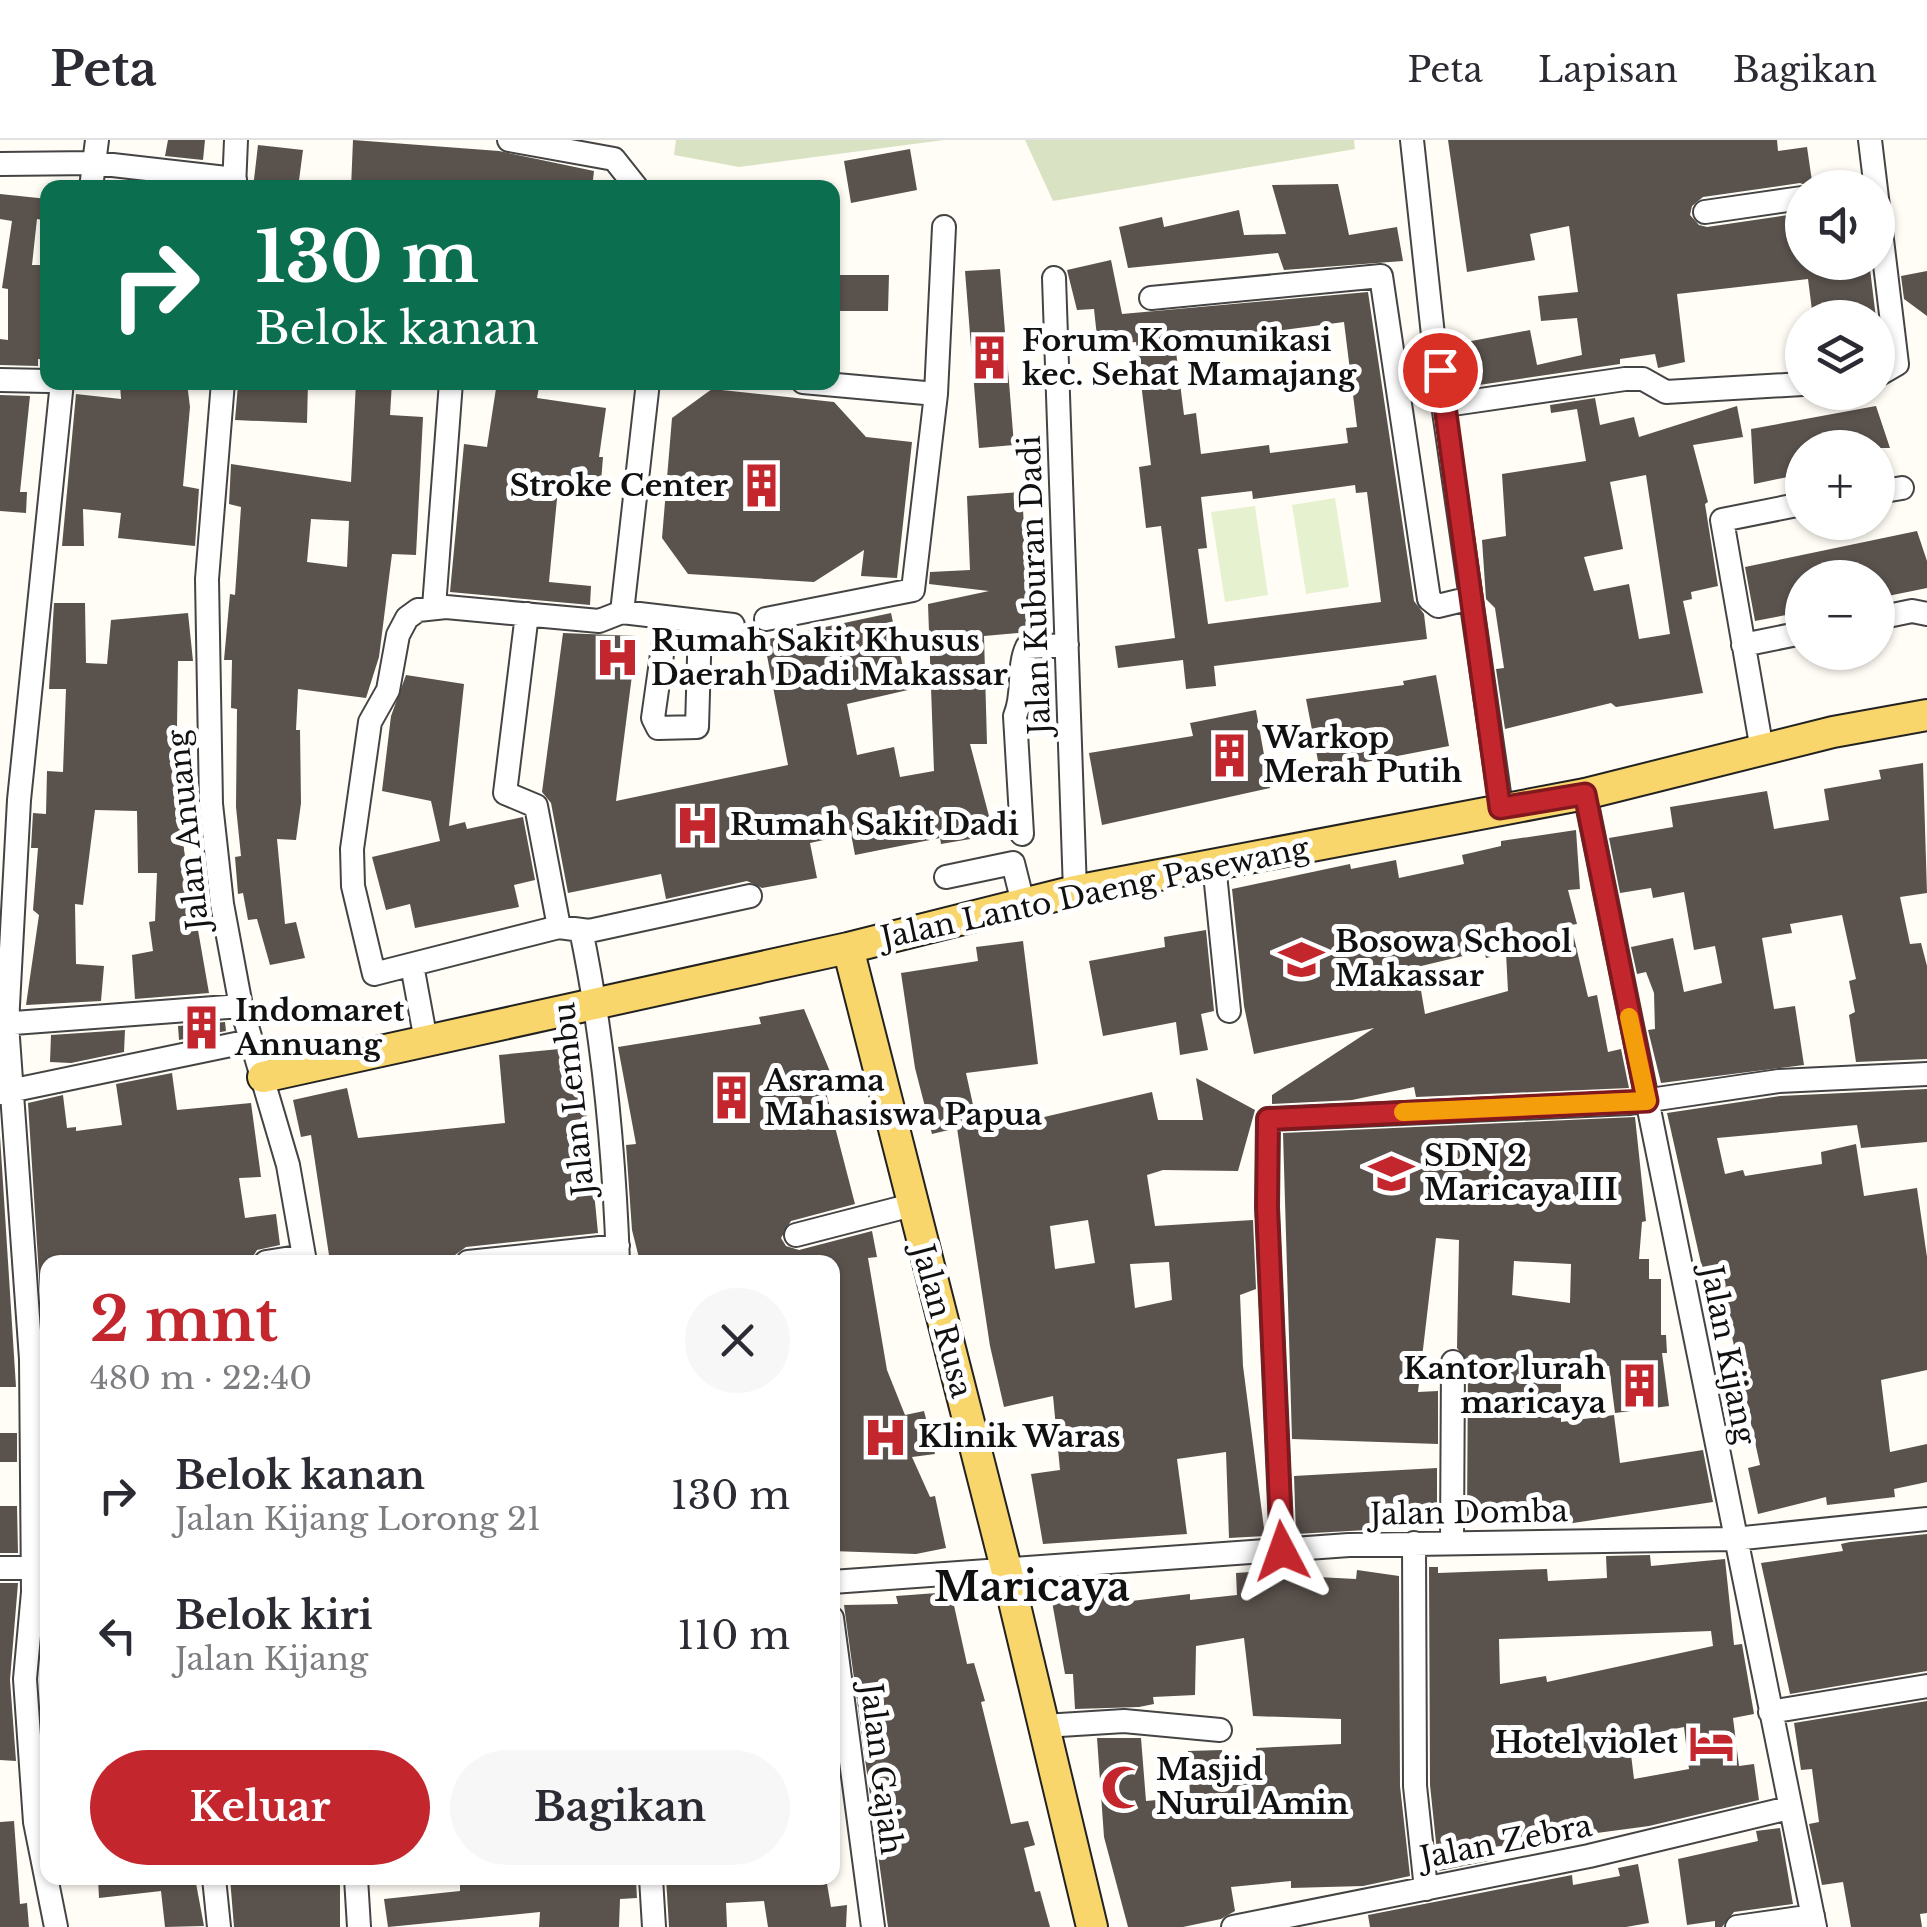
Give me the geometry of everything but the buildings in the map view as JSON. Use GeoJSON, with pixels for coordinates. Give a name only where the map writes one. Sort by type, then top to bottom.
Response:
{"type":"FeatureCollection","features":[{"type":"Feature","properties":{"kind":"main road","name":"Jalan Lanto Daeng Pasewang"},"geometry":{"type":"LineString","coordinates":[[264,1078],[848,948],[1075,891],[1585,794],[1762,750],[1927,716]]}},
{"type":"Feature","properties":{"kind":"main road","name":"Jalan Rusa"},"geometry":{"type":"LineString","coordinates":[[848,948],[1007,1572],[1092,1927]]}},
{"type":"Feature","properties":{"kind":"street"},"geometry":{"type":"LineString","coordinates":[[235,180],[236,140]]}},
{"type":"Feature","properties":{"kind":"street"},"geometry":{"type":"LineString","coordinates":[[510,140],[614,159],[631,180]]}},
{"type":"Feature","properties":{"kind":"street"},"geometry":{"type":"LineString","coordinates":[[1412,140],[1433,335],[1446,405],[1500,808]]}},
{"type":"Feature","properties":{"kind":"street"},"geometry":{"type":"LineString","coordinates":[[1870,140],[1875,170]]}},
{"type":"Feature","properties":{"kind":"street"},"geometry":{"type":"LineString","coordinates":[[0,164],[96,152],[222,180]]}},
{"type":"Feature","properties":{"kind":"street"},"geometry":{"type":"LineString","coordinates":[[93,180],[96,152]]}},
{"type":"Feature","properties":{"kind":"street"},"geometry":{"type":"LineString","coordinates":[[1705,212],[1785,200]]}},
{"type":"Feature","properties":{"kind":"street"},"geometry":{"type":"LineString","coordinates":[[766,619],[914,590],[936,394],[944,226]]}},
{"type":"Feature","properties":{"kind":"street"},"geometry":{"type":"LineString","coordinates":[[1151,298],[1375,274],[1385,284],[1429,600],[1438,606],[1472,598]]}},
{"type":"Feature","properties":{"kind":"street","name":"Jalan Kuburan Dadi"},"geometry":{"type":"LineString","coordinates":[[1054,278],[1075,891]]}},
{"type":"Feature","properties":{"kind":"street"},"geometry":{"type":"LineString","coordinates":[[1393,343],[1433,335]]}},
{"type":"Feature","properties":{"kind":"street"},"geometry":{"type":"LineString","coordinates":[[1446,405],[1625,379],[1643,379],[1666,392],[1785,385]]}},
{"type":"Feature","properties":{"kind":"street"},"geometry":{"type":"LineString","coordinates":[[0,380],[40,381]]}},
{"type":"Feature","properties":{"kind":"street"},"geometry":{"type":"LineString","coordinates":[[840,385],[936,394]]}},
{"type":"Feature","properties":{"kind":"street"},"geometry":{"type":"LineString","coordinates":[[40,1814],[25,1679],[40,1592],[32,1568],[38,1283],[5,1092],[4,1024],[19,800],[61,390]]}},
{"type":"Feature","properties":{"kind":"street","name":"Jalan Anuang"},"geometry":{"type":"LineString","coordinates":[[222,390],[207,579],[207,721],[222,904],[250,1042],[288,1165],[303,1255]]}},
{"type":"Feature","properties":{"kind":"street"},"geometry":{"type":"LineString","coordinates":[[434,608],[449,390]]}},
{"type":"Feature","properties":{"kind":"street"},"geometry":{"type":"LineString","coordinates":[[622,612],[647,390]]}},
{"type":"Feature","properties":{"kind":"street"},"geometry":{"type":"LineString","coordinates":[[1895,489],[1902,488]]}},
{"type":"Feature","properties":{"kind":"street"},"geometry":{"type":"LineString","coordinates":[[1762,750],[1722,520],[1785,507]]}},
{"type":"Feature","properties":{"kind":"street"},"geometry":{"type":"LineString","coordinates":[[733,625],[622,612],[598,621],[418,610],[407,618],[398,635],[388,690],[370,722],[352,848],[353,886],[374,974],[750,896]]}},
{"type":"Feature","properties":{"kind":"street"},"geometry":{"type":"LineString","coordinates":[[1895,614],[1912,610],[1927,614]]}},
{"type":"Feature","properties":{"kind":"street","name":"Jalan Lembu"},"geometry":{"type":"LineString","coordinates":[[527,614],[505,794],[536,806],[601,1002],[618,1254]]}},
{"type":"Feature","properties":{"kind":"street"},"geometry":{"type":"LineString","coordinates":[[666,619],[653,718],[658,728],[697,727],[700,624]]}},
{"type":"Feature","properties":{"kind":"street"},"geometry":{"type":"LineString","coordinates":[[1743,646],[1785,637]]}},
{"type":"Feature","properties":{"kind":"street"},"geometry":{"type":"LineString","coordinates":[[1022,834],[1015,716],[1022,700],[1022,656],[1027,647],[1066,645]]}},
{"type":"Feature","properties":{"kind":"street","name":"Jalan Kijang"},"geometry":{"type":"LineString","coordinates":[[1585,794],[1638,1102],[1814,1921]]}},
{"type":"Feature","properties":{"kind":"street"},"geometry":{"type":"LineString","coordinates":[[946,877],[1013,863],[1023,903]]}},
{"type":"Feature","properties":{"kind":"street"},"geometry":{"type":"LineString","coordinates":[[1214,864],[1228,1011]]}},
{"type":"Feature","properties":{"kind":"street"},"geometry":{"type":"LineString","coordinates":[[412,964],[426,1041]]}},
{"type":"Feature","properties":{"kind":"street"},"geometry":{"type":"LineString","coordinates":[[4,1024],[242,1006]]}},
{"type":"Feature","properties":{"kind":"street"},"geometry":{"type":"LineString","coordinates":[[5,1092],[250,1042]]}},
{"type":"Feature","properties":{"kind":"street"},"geometry":{"type":"LineString","coordinates":[[1282,1551],[1267,1207],[1268,1119],[1638,1102],[1779,1081],[1927,1074]]}},
{"type":"Feature","properties":{"kind":"street"},"geometry":{"type":"LineString","coordinates":[[796,1235],[912,1205]]}},
{"type":"Feature","properties":{"kind":"street"},"geometry":{"type":"LineString","coordinates":[[1452,1541],[1453,1362]]}},
{"type":"Feature","properties":{"kind":"street","name":"Jalan Domba"},"geometry":{"type":"LineString","coordinates":[[840,1582],[1452,1541],[1734,1539],[1927,1520]]}},
{"type":"Feature","properties":{"kind":"street"},"geometry":{"type":"LineString","coordinates":[[1414,1543],[1415,1786],[1426,1888]]}},
{"type":"Feature","properties":{"kind":"street"},"geometry":{"type":"LineString","coordinates":[[0,1568],[32,1568]]}},
{"type":"Feature","properties":{"kind":"street","name":"Jalan Gajah"},"geometry":{"type":"LineString","coordinates":[[840,1677],[874,1927]]}},
{"type":"Feature","properties":{"kind":"street"},"geometry":{"type":"LineString","coordinates":[[1770,1712],[1927,1686]]}},
{"type":"Feature","properties":{"kind":"street"},"geometry":{"type":"LineString","coordinates":[[1044,1726],[1124,1721],[1220,1730]]}},
{"type":"Feature","properties":{"kind":"street","name":"Jalan Zebra"},"geometry":{"type":"LineString","coordinates":[[1232,1927],[1318,1919],[1426,1888],[1646,1844],[1789,1808]]}},
{"type":"Feature","properties":{"kind":"street"},"geometry":{"type":"LineString","coordinates":[[49,1885],[56,1927]]}},
{"type":"Feature","properties":{"kind":"street"},"geometry":{"type":"LineString","coordinates":[[215,1885],[218,1927]]}},
{"type":"Feature","properties":{"kind":"street"},"geometry":{"type":"LineString","coordinates":[[356,1885],[359,1927]]}},
{"type":"Feature","properties":{"kind":"street"},"geometry":{"type":"LineString","coordinates":[[651,1885],[654,1927]]}},
{"type":"Feature","properties":{"kind":"street"},"geometry":{"type":"LineString","coordinates":[[1737,1927],[1814,1921]]}},
{"type":"Feature","properties":{"kind":"green space"},"geometry":{"type":"Polygon","coordinates":[[[676,140],[944,140],[739,167],[674,155],[676,140]]]}},
{"type":"Feature","properties":{"kind":"green space"},"geometry":{"type":"Polygon","coordinates":[[[1025,140],[1354,140],[1355,149],[1053,201],[1025,140]]]}},
{"type":"Feature","properties":{"kind":"green space"},"geometry":{"type":"Polygon","coordinates":[[[1335,498],[1349,587],[1306,594],[1292,505],[1335,498]]]}},
{"type":"Feature","properties":{"kind":"green space"},"geometry":{"type":"Polygon","coordinates":[[[1255,506],[1268,595],[1225,602],[1211,512],[1255,506]]]}},
{"type":"Feature","properties":{"kind":"slow traffic"},"geometry":{"type":"LineString","coordinates":[[1403,1112],[1647,1101],[1629,1017]]}},
{"type":"Feature","properties":{"kind":"place","name":"Forum Komunikasi kec. Sehat Mamajang"},"geometry":{"type":"Point","coordinates":[989,358]}},
{"type":"Feature","properties":{"kind":"place","name":"Stroke Center"},"geometry":{"type":"Point","coordinates":[761,486]}},
{"type":"Feature","properties":{"kind":"place","name":"Rumah Sakit Khusus Daerah Dadi Makassar"},"geometry":{"type":"Point","coordinates":[618,658]}},
{"type":"Feature","properties":{"kind":"place","name":"Warkop Merah Putih"},"geometry":{"type":"Point","coordinates":[1230,755]}},
{"type":"Feature","properties":{"kind":"place","name":"Rumah Sakit Dadi"},"geometry":{"type":"Point","coordinates":[697,825]}},
{"type":"Feature","properties":{"kind":"place","name":"Bosowa School Makassar"},"geometry":{"type":"Point","coordinates":[1302,959]}},
{"type":"Feature","properties":{"kind":"place","name":"Indomaret Annuang"},"geometry":{"type":"Point","coordinates":[202,1028]}},
{"type":"Feature","properties":{"kind":"place","name":"Asrama Mahasiswa Papua"},"geometry":{"type":"Point","coordinates":[731,1098]}},
{"type":"Feature","properties":{"kind":"place","name":"SDN 2 Maricaya III"},"geometry":{"type":"Point","coordinates":[1391,1173]}},
{"type":"Feature","properties":{"kind":"place","name":"Kantor lurah maricaya"},"geometry":{"type":"Point","coordinates":[1639,1386]}},
{"type":"Feature","properties":{"kind":"place","name":"Klinik Waras"},"geometry":{"type":"Point","coordinates":[885,1437]}},
{"type":"Feature","properties":{"kind":"place","name":"Hotel violet"},"geometry":{"type":"Point","coordinates":[1711,1743]}},
{"type":"Feature","properties":{"kind":"place","name":"Masjid Nurul Amin"},"geometry":{"type":"Point","coordinates":[1123,1787]}},
{"type":"Feature","properties":{"kind":"district","name":"Maricaya"},"geometry":{"type":"Point","coordinates":[1032,1587]}},
{"type":"Feature","properties":{"kind":"route"},"geometry":{"type":"LineString","coordinates":[[1282,1551],[1267,1207],[1268,1119],[1288,1115],[1647,1101],[1585,794],[1500,808],[1440,370]]}}]}
